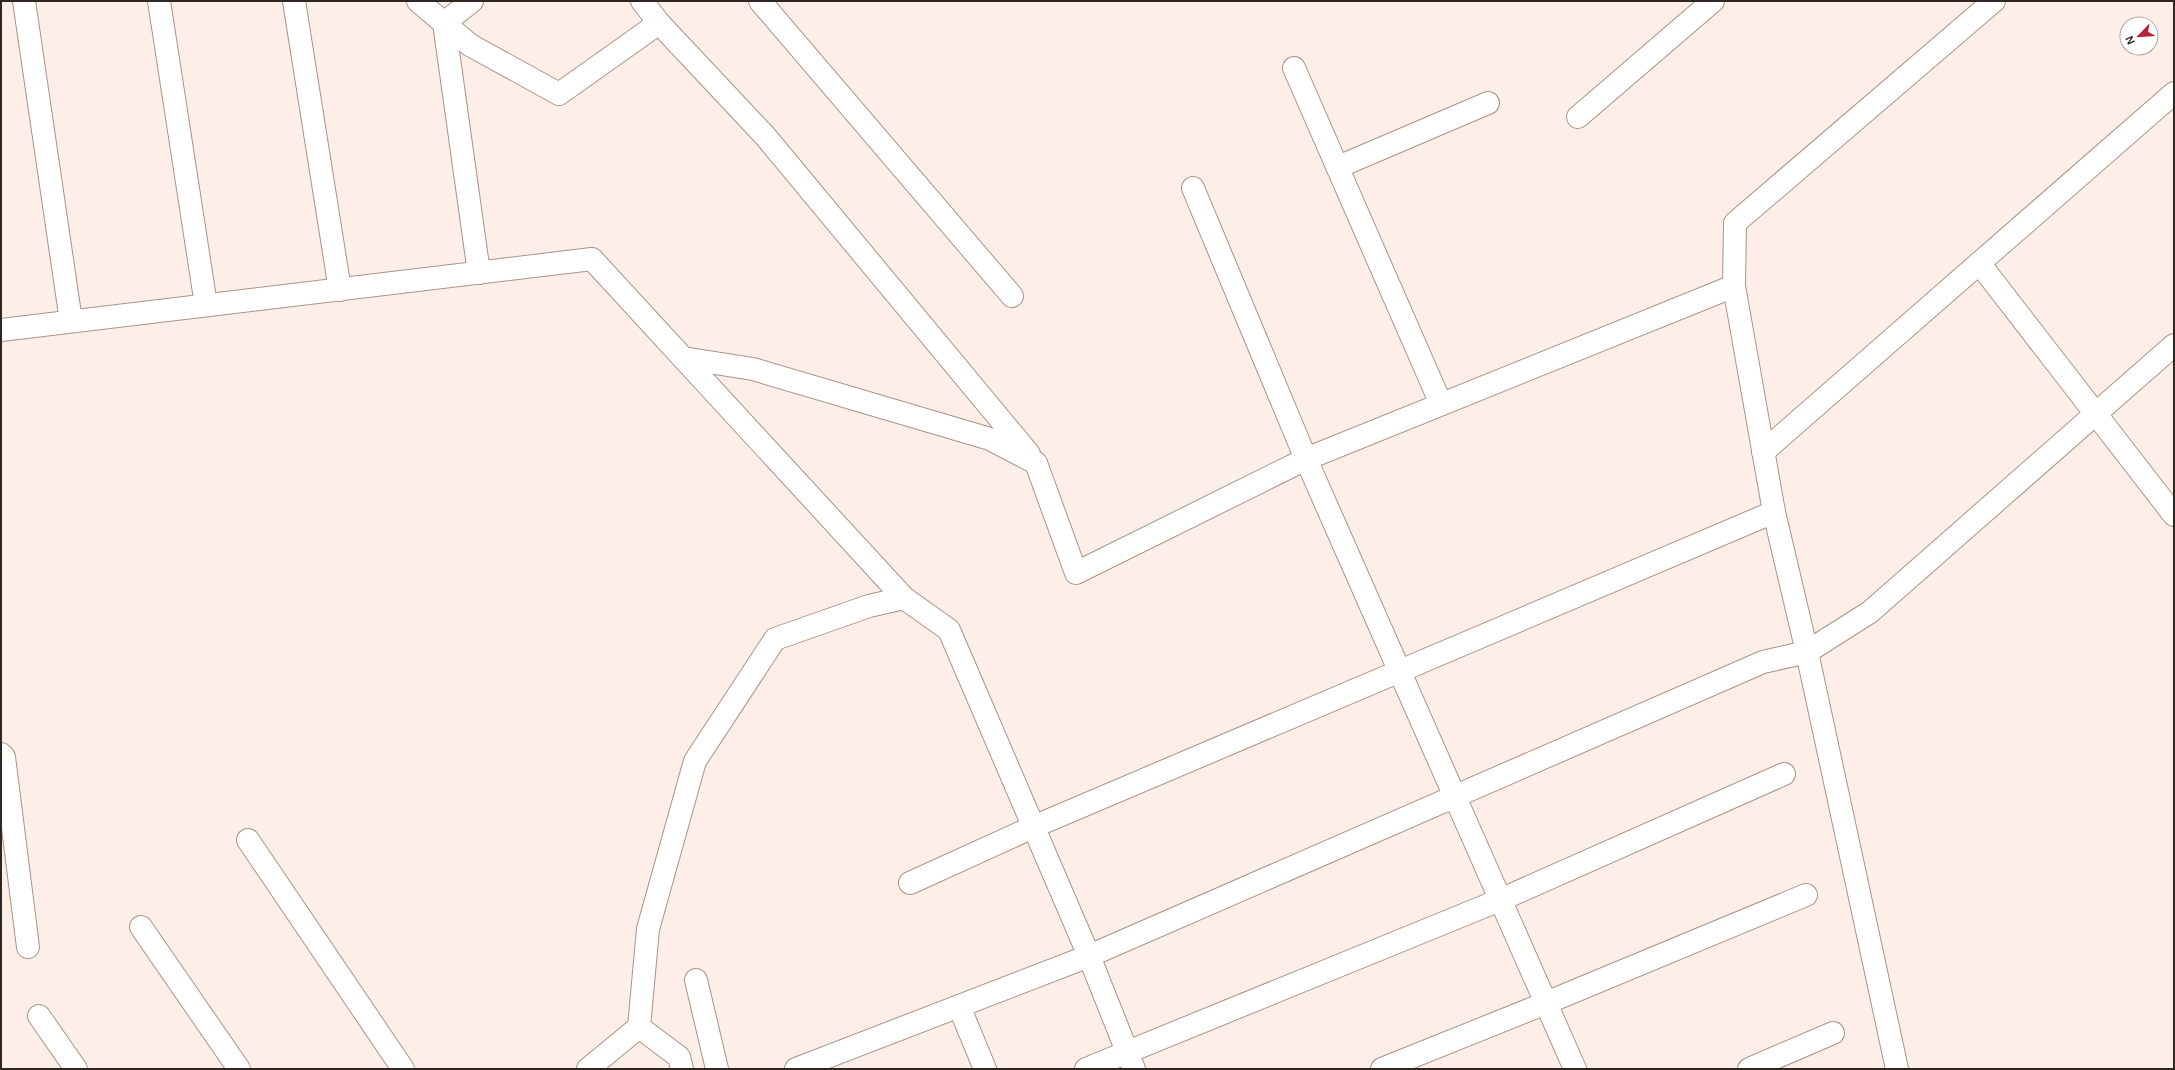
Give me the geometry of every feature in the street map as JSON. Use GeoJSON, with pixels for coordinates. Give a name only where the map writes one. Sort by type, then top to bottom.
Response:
{"type":"FeatureCollection","features":[{"type":"Feature","properties":{"kind":"street"},"geometry":{"type":"LineString","coordinates":[[24,1],[71,321]]}},
{"type":"Feature","properties":{"kind":"street"},"geometry":{"type":"LineString","coordinates":[[159,1],[206,305]]}},
{"type":"Feature","properties":{"kind":"street"},"geometry":{"type":"LineString","coordinates":[[294,1],[340,290]]}},
{"type":"Feature","properties":{"kind":"street"},"geometry":{"type":"LineString","coordinates":[[418,1],[470,45],[559,94],[659,23]]}},
{"type":"Feature","properties":{"kind":"street"},"geometry":{"type":"LineString","coordinates":[[444,23],[472,1]]}},
{"type":"Feature","properties":{"kind":"street"},"geometry":{"type":"LineString","coordinates":[[642,1],[659,23],[766,137],[1036,463],[1076,573],[1306,459],[1734,286]]}},
{"type":"Feature","properties":{"kind":"street"},"geometry":{"type":"LineString","coordinates":[[1578,118],[1713,1]]}},
{"type":"Feature","properties":{"kind":"street"},"geometry":{"type":"LineString","coordinates":[[1896,1069],[1807,652],[1774,512],[1734,286],[1736,223],[1994,1]]}},
{"type":"Feature","properties":{"kind":"street"},"geometry":{"type":"LineString","coordinates":[[763,2],[1012,296]]}},
{"type":"Feature","properties":{"kind":"street"},"geometry":{"type":"LineString","coordinates":[[444,23],[479,273]]}},
{"type":"Feature","properties":{"kind":"street"},"geometry":{"type":"LineString","coordinates":[[1294,68],[1441,404]]}},
{"type":"Feature","properties":{"kind":"street"},"geometry":{"type":"LineString","coordinates":[[1763,452],[2174,93]]}},
{"type":"Feature","properties":{"kind":"street"},"geometry":{"type":"LineString","coordinates":[[1338,167],[1488,103]]}},
{"type":"Feature","properties":{"kind":"street"},"geometry":{"type":"LineString","coordinates":[[1192,188],[1306,459],[1575,1069]]}},
{"type":"Feature","properties":{"kind":"street"},"geometry":{"type":"LineString","coordinates":[[1,330],[592,259],[904,598],[949,630],[1089,956],[1131,1060]]}},
{"type":"Feature","properties":{"kind":"street"},"geometry":{"type":"LineString","coordinates":[[1979,263],[2174,515]]}},
{"type":"Feature","properties":{"kind":"street"},"geometry":{"type":"LineString","coordinates":[[796,1069],[1089,956],[1762,662],[1807,652],[1870,612],[2174,345]]}},
{"type":"Feature","properties":{"kind":"street"},"geometry":{"type":"LineString","coordinates":[[682,358],[753,369],[983,436],[1036,463]]}},
{"type":"Feature","properties":{"kind":"street"},"geometry":{"type":"LineString","coordinates":[[910,883],[1033,826],[1401,672],[1774,512]]}},
{"type":"Feature","properties":{"kind":"street"},"geometry":{"type":"LineString","coordinates":[[595,1067],[639,1027],[648,929],[695,761],[775,639],[869,606],[904,598]]}},
{"type":"Feature","properties":{"kind":"street"},"geometry":{"type":"LineString","coordinates":[[1,754],[4,757],[28,947]]}},
{"type":"Feature","properties":{"kind":"street"},"geometry":{"type":"LineString","coordinates":[[1086,1069],[1131,1060],[1500,900],[1784,774]]}},
{"type":"Feature","properties":{"kind":"street"},"geometry":{"type":"LineString","coordinates":[[248,840],[403,1069]]}},
{"type":"Feature","properties":{"kind":"street"},"geometry":{"type":"LineString","coordinates":[[1382,1069],[1546,1003],[1806,895]]}},
{"type":"Feature","properties":{"kind":"street"},"geometry":{"type":"LineString","coordinates":[[141,927],[239,1069]]}},
{"type":"Feature","properties":{"kind":"street"},"geometry":{"type":"LineString","coordinates":[[696,980],[717,1069]]}},
{"type":"Feature","properties":{"kind":"street"},"geometry":{"type":"LineString","coordinates":[[959,1006],[985,1069]]}},
{"type":"Feature","properties":{"kind":"street"},"geometry":{"type":"LineString","coordinates":[[39,1016],[76,1069]]}},
{"type":"Feature","properties":{"kind":"street"},"geometry":{"type":"LineString","coordinates":[[639,1027],[679,1057],[682,1069]]}},
{"type":"Feature","properties":{"kind":"street"},"geometry":{"type":"LineString","coordinates":[[1749,1069],[1833,1033]]}}]}
